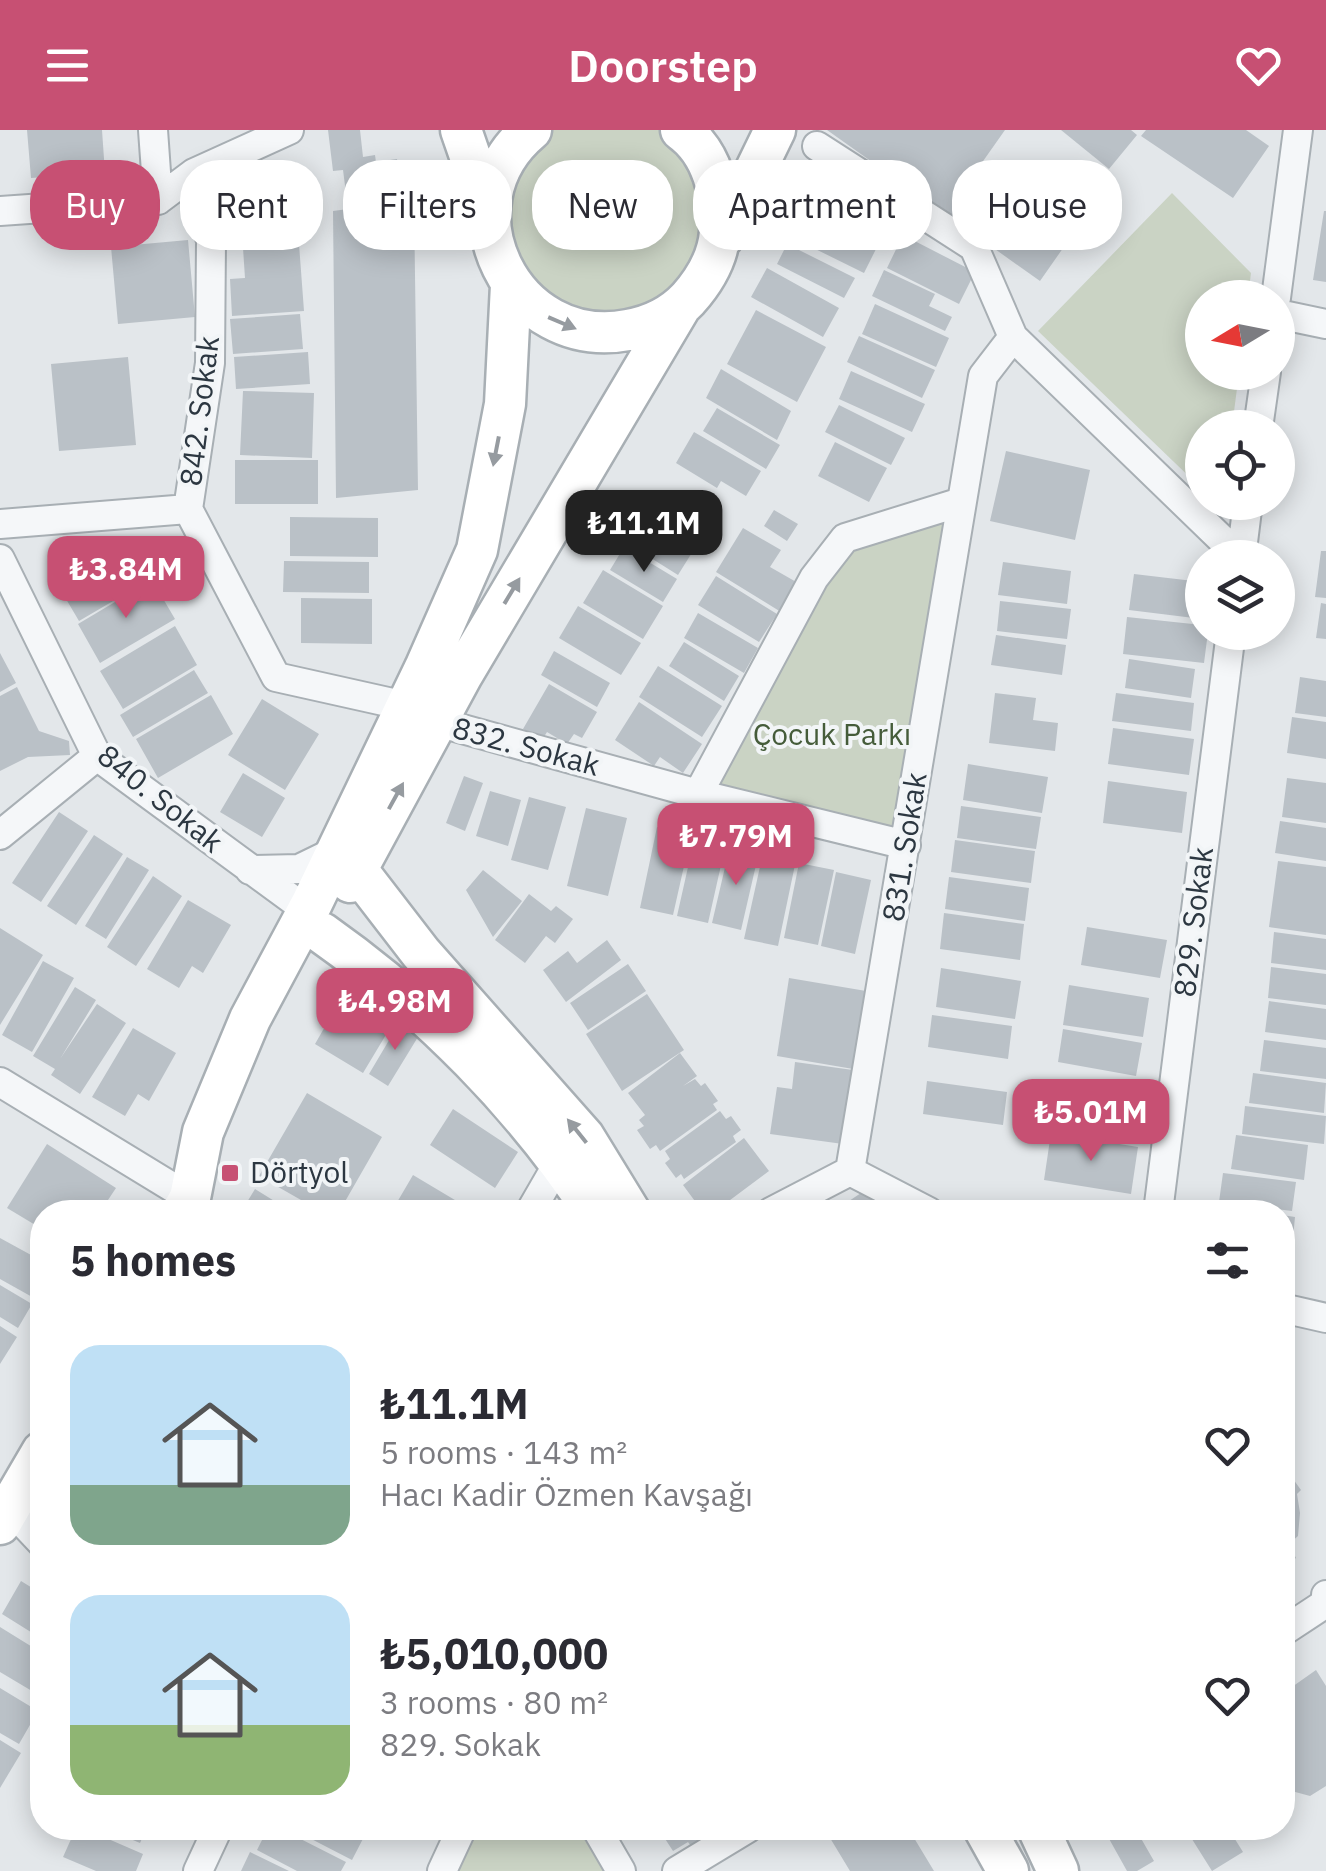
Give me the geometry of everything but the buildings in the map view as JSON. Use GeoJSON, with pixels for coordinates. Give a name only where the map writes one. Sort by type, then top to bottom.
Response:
{"type":"FeatureCollection","features":[{"type":"Feature","properties":{"kind":"main road"},"geometry":{"type":"LineString","coordinates":[[461,130],[472,160]]}},
{"type":"Feature","properties":{"kind":"main road"},"geometry":{"type":"LineString","coordinates":[[506,160],[517,142],[531,130]]}},
{"type":"Feature","properties":{"kind":"main road"},"geometry":{"type":"LineString","coordinates":[[681,130],[706,160]]}},
{"type":"Feature","properties":{"kind":"main road"},"geometry":{"type":"LineString","coordinates":[[760,160],[774,130]]}},
{"type":"Feature","properties":{"kind":"main road"},"geometry":{"type":"LineString","coordinates":[[494,250],[511,285],[538,312],[571,329],[609,334],[646,327],[679,309]]}},
{"type":"Feature","properties":{"kind":"main road"},"geometry":{"type":"LineString","coordinates":[[187,1200],[203,1132],[284,1003],[315,922],[443,672],[679,309],[704,280],[717,250]]}},
{"type":"Feature","properties":{"kind":"main road"},"geometry":{"type":"LineString","coordinates":[[443,672],[477,550],[506,404],[511,285]]}},
{"type":"Feature","properties":{"kind":"main road"},"geometry":{"type":"LineString","coordinates":[[347,859],[420,953],[584,1137],[623,1200]]}},
{"type":"Feature","properties":{"kind":"main road"},"geometry":{"type":"LineString","coordinates":[[315,922],[383,976],[439,1028],[560,1160],[586,1200]]}},
{"type":"Feature","properties":{"kind":"main road"},"geometry":{"type":"LineString","coordinates":[[5,1517],[30,1473]]}},
{"type":"Feature","properties":{"kind":"main road"},"geometry":{"type":"LineString","coordinates":[[991,1840],[1008,1871]]}},
{"type":"Feature","properties":{"kind":"main road"},"geometry":{"type":"LineString","coordinates":[[1044,1840],[1058,1871]]}},
{"type":"Feature","properties":{"kind":"street"},"geometry":{"type":"LineString","coordinates":[[153,130],[155,160]]}},
{"type":"Feature","properties":{"kind":"street"},"geometry":{"type":"LineString","coordinates":[[224,160],[289,130]]}},
{"type":"Feature","properties":{"kind":"street"},"geometry":{"type":"LineString","coordinates":[[1278,280],[1298,130]]}},
{"type":"Feature","properties":{"kind":"street"},"geometry":{"type":"LineString","coordinates":[[817,146],[974,247],[1013,337],[1222,540]]}},
{"type":"Feature","properties":{"kind":"street"},"geometry":{"type":"LineString","coordinates":[[0,211],[30,209]]}},
{"type":"Feature","properties":{"kind":"street","name":"842. Sokak"},"geometry":{"type":"LineString","coordinates":[[211,250],[210,364],[188,509],[276,677],[421,714]]}},
{"type":"Feature","properties":{"kind":"street"},"geometry":{"type":"LineString","coordinates":[[1295,318],[1326,324]]}},
{"type":"Feature","properties":{"kind":"street","name":"831. Sokak"},"geometry":{"type":"LineString","coordinates":[[850,1170],[982,376],[1013,337]]}},
{"type":"Feature","properties":{"kind":"street"},"geometry":{"type":"LineString","coordinates":[[698,794],[814,578],[846,538],[961,502]]}},
{"type":"Feature","properties":{"kind":"street"},"geometry":{"type":"LineString","coordinates":[[0,524],[188,509]]}},
{"type":"Feature","properties":{"kind":"street","name":"840. Sokak"},"geometry":{"type":"LineString","coordinates":[[0,559],[97,756],[315,922]]}},
{"type":"Feature","properties":{"kind":"street","name":"829. Sokak"},"geometry":{"type":"LineString","coordinates":[[1160,1200],[1229,650]]}},
{"type":"Feature","properties":{"kind":"street","name":"832. Sokak"},"geometry":{"type":"LineString","coordinates":[[421,714],[698,794],[906,846]]}},
{"type":"Feature","properties":{"kind":"street"},"geometry":{"type":"LineString","coordinates":[[0,834],[97,756]]}},
{"type":"Feature","properties":{"kind":"street","name":"840. Sokak"},"geometry":{"type":"LineString","coordinates":[[250,870],[299,869],[347,859]]}},
{"type":"Feature","properties":{"kind":"street"},"geometry":{"type":"LineString","coordinates":[[0,1082],[178,1200]]}},
{"type":"Feature","properties":{"kind":"street"},"geometry":{"type":"LineString","coordinates":[[537,1200],[560,1160]]}},
{"type":"Feature","properties":{"kind":"street"},"geometry":{"type":"LineString","coordinates":[[794,1200],[850,1170],[906,1200]]}},
{"type":"Feature","properties":{"kind":"street"},"geometry":{"type":"LineString","coordinates":[[1295,1311],[1326,1318]]}},
{"type":"Feature","properties":{"kind":"street"},"geometry":{"type":"LineString","coordinates":[[5,1517],[30,1535]]}},
{"type":"Feature","properties":{"kind":"street"},"geometry":{"type":"LineString","coordinates":[[1295,1623],[1326,1603],[1326,1595]]}},
{"type":"Feature","properties":{"kind":"street"},"geometry":{"type":"LineString","coordinates":[[198,1871],[212,1840]]}},
{"type":"Feature","properties":{"kind":"street"},"geometry":{"type":"LineString","coordinates":[[442,1871],[456,1840]]}},
{"type":"Feature","properties":{"kind":"street"},"geometry":{"type":"LineString","coordinates":[[603,1840],[621,1871]]}},
{"type":"Feature","properties":{"kind":"street"},"geometry":{"type":"LineString","coordinates":[[677,1871],[728,1840]]}},
{"type":"Feature","properties":{"kind":"green space"},"geometry":{"type":"Polygon","coordinates":[[[531,130],[681,130],[705,160],[693,160],[693,250],[706,250],[704,280],[613,333],[509,281],[506,250],[512,250],[512,160],[508,160],[531,130]]]}},
{"type":"Feature","properties":{"kind":"green space"},"geometry":{"type":"Polygon","coordinates":[[[1172,193],[1251,273],[1250,280],[1185,280],[1185,390],[1237,390],[1234,410],[1185,410],[1185,473],[1038,331],[1117,250],[1122,250],[1122,244],[1172,193]]]}},
{"type":"Feature","properties":{"kind":"green space","name":"Çocuk Parkı"},"geometry":{"type":"Polygon","coordinates":[[[961,502],[906,845],[698,794],[845,538],[961,502]]]}},
{"type":"Feature","properties":{"kind":"green space"},"geometry":{"type":"Polygon","coordinates":[[[472,1840],[585,1840],[605,1871],[457,1871],[472,1840]]]}},
{"type":"Feature","properties":{"kind":"place","name":"Dörtyol"},"geometry":{"type":"Point","coordinates":[230,1173]}}]}
